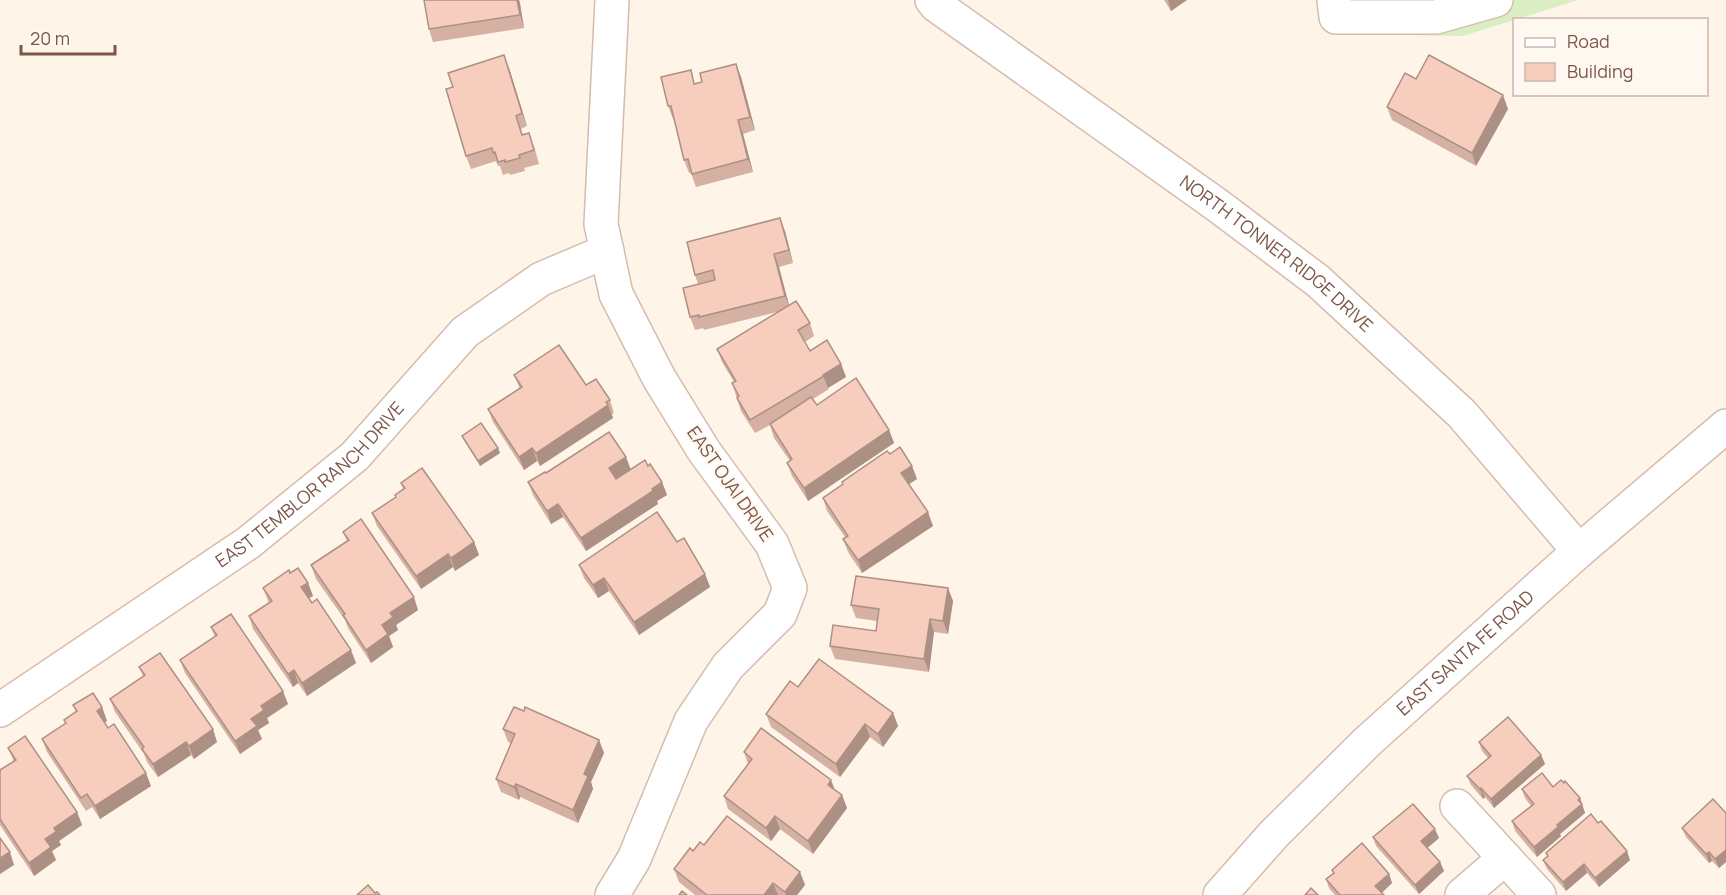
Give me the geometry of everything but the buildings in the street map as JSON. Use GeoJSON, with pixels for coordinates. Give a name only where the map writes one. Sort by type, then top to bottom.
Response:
{"type":"FeatureCollection","features":[{"type":"Feature","properties":{"kind":"street","name":"EAST OJAI DRIVE"},"geometry":{"type":"LineString","coordinates":[[612,0],[601,224],[616,294],[659,378],[704,451],[772,544],[790,588],[780,614],[728,666],[691,721],[634,859],[612,895]]}},
{"type":"Feature","properties":{"kind":"street","name":"NORTH TONNER RIDGE DRIVE"},"geometry":{"type":"LineString","coordinates":[[932,0],[945,12],[1217,205],[1318,281],[1462,414],[1580,551]]}},
{"type":"Feature","properties":{"kind":"street"},"geometry":{"type":"LineString","coordinates":[[1335,9],[1436,17],[1496,0]]}},
{"type":"Feature","properties":{"kind":"street","name":"EAST TEMBLOR RANCH DRIVE"},"geometry":{"type":"LineString","coordinates":[[0,710],[248,543],[355,456],[465,332],[541,279],[607,251]]}},
{"type":"Feature","properties":{"kind":"street","name":"EAST SANTA FE ROAD"},"geometry":{"type":"LineString","coordinates":[[1220,895],[1274,834],[1367,742],[1580,551],[1724,432]]}},
{"type":"Feature","properties":{"kind":"street"},"geometry":{"type":"LineString","coordinates":[[1457,806],[1539,895]]}},
{"type":"Feature","properties":{"kind":"street"},"geometry":{"type":"LineString","coordinates":[[1462,895],[1505,858]]}},
{"type":"Feature","properties":{"kind":"green space"},"geometry":{"type":"Polygon","coordinates":[[[1408,0],[1578,0],[1520,18],[1513,18],[1513,20],[1463,36],[1413,35],[1408,0]]]}}]}
